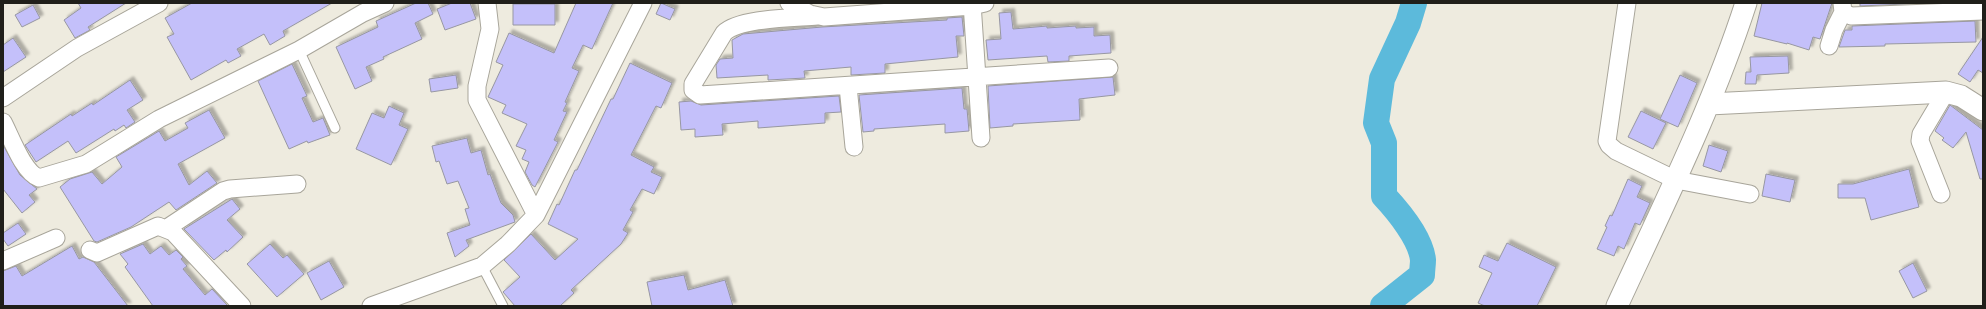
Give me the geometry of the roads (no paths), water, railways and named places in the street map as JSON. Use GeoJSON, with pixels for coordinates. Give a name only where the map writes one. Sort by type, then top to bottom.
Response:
{"type":"FeatureCollection","features":[{"type":"Feature","properties":{"kind":"street"},"geometry":{"type":"LineString","coordinates":[[3,98],[77,48],[159,3]]}},
{"type":"Feature","properties":{"kind":"street"},"geometry":{"type":"LineString","coordinates":[[3,122],[25,165],[34,176],[39,178],[86,164],[159,120],[299,50],[361,8],[385,3]]}},
{"type":"Feature","properties":{"kind":"street"},"geometry":{"type":"LineString","coordinates":[[487,3],[490,29],[477,86],[477,100],[536,215]]}},
{"type":"Feature","properties":{"kind":"street"},"geometry":{"type":"LineString","coordinates":[[371,306],[482,266],[508,244],[536,215],[642,3]]}},
{"type":"Feature","properties":{"kind":"street"},"geometry":{"type":"LineString","coordinates":[[789,3],[817,16]]}},
{"type":"Feature","properties":{"kind":"street"},"geometry":{"type":"LineString","coordinates":[[1627,3],[1607,141],[1608,145],[1616,152],[1676,180],[1750,194]]}},
{"type":"Feature","properties":{"kind":"street"},"geometry":{"type":"LineString","coordinates":[[1617,306],[1676,180],[1709,104],[1746,3]]}},
{"type":"Feature","properties":{"kind":"street"},"geometry":{"type":"LineString","coordinates":[[981,138],[977,76],[977,4],[905,7],[752,22],[729,27],[693,84],[693,90],[700,95],[848,86],[977,76],[1109,68]]}},
{"type":"Feature","properties":{"kind":"street"},"geometry":{"type":"LineString","coordinates":[[1829,46],[1842,8],[1851,16],[1983,12]]}},
{"type":"Feature","properties":{"kind":"street"},"geometry":{"type":"LineString","coordinates":[[848,86],[854,147]]}},
{"type":"Feature","properties":{"kind":"street"},"geometry":{"type":"LineString","coordinates":[[1709,104],[1946,92],[1961,96],[1983,110]]}},
{"type":"Feature","properties":{"kind":"street"},"geometry":{"type":"LineString","coordinates":[[1941,194],[1922,148],[1921,134],[1946,92]]}},
{"type":"Feature","properties":{"kind":"street"},"geometry":{"type":"LineString","coordinates":[[167,228],[223,191],[230,189],[297,184]]}},
{"type":"Feature","properties":{"kind":"street"},"geometry":{"type":"LineString","coordinates":[[90,250],[97,253],[158,226],[167,228],[180,239],[242,306]]}},
{"type":"Feature","properties":{"kind":"street"},"geometry":{"type":"LineString","coordinates":[[3,261],[56,238]]}},
{"type":"Feature","properties":{"kind":"lane"},"geometry":{"type":"LineString","coordinates":[[299,50],[335,128]]}},
{"type":"Feature","properties":{"kind":"lane"},"geometry":{"type":"LineString","coordinates":[[482,266],[502,306]]}},
{"type":"Feature","properties":{"kind":"waterway"},"geometry":{"type":"LineString","coordinates":[[1383,306],[1422,275],[1423,260],[1418,243],[1402,217],[1384,196],[1384,143],[1376,123],[1382,79],[1408,23],[1414,3]]}}]}
